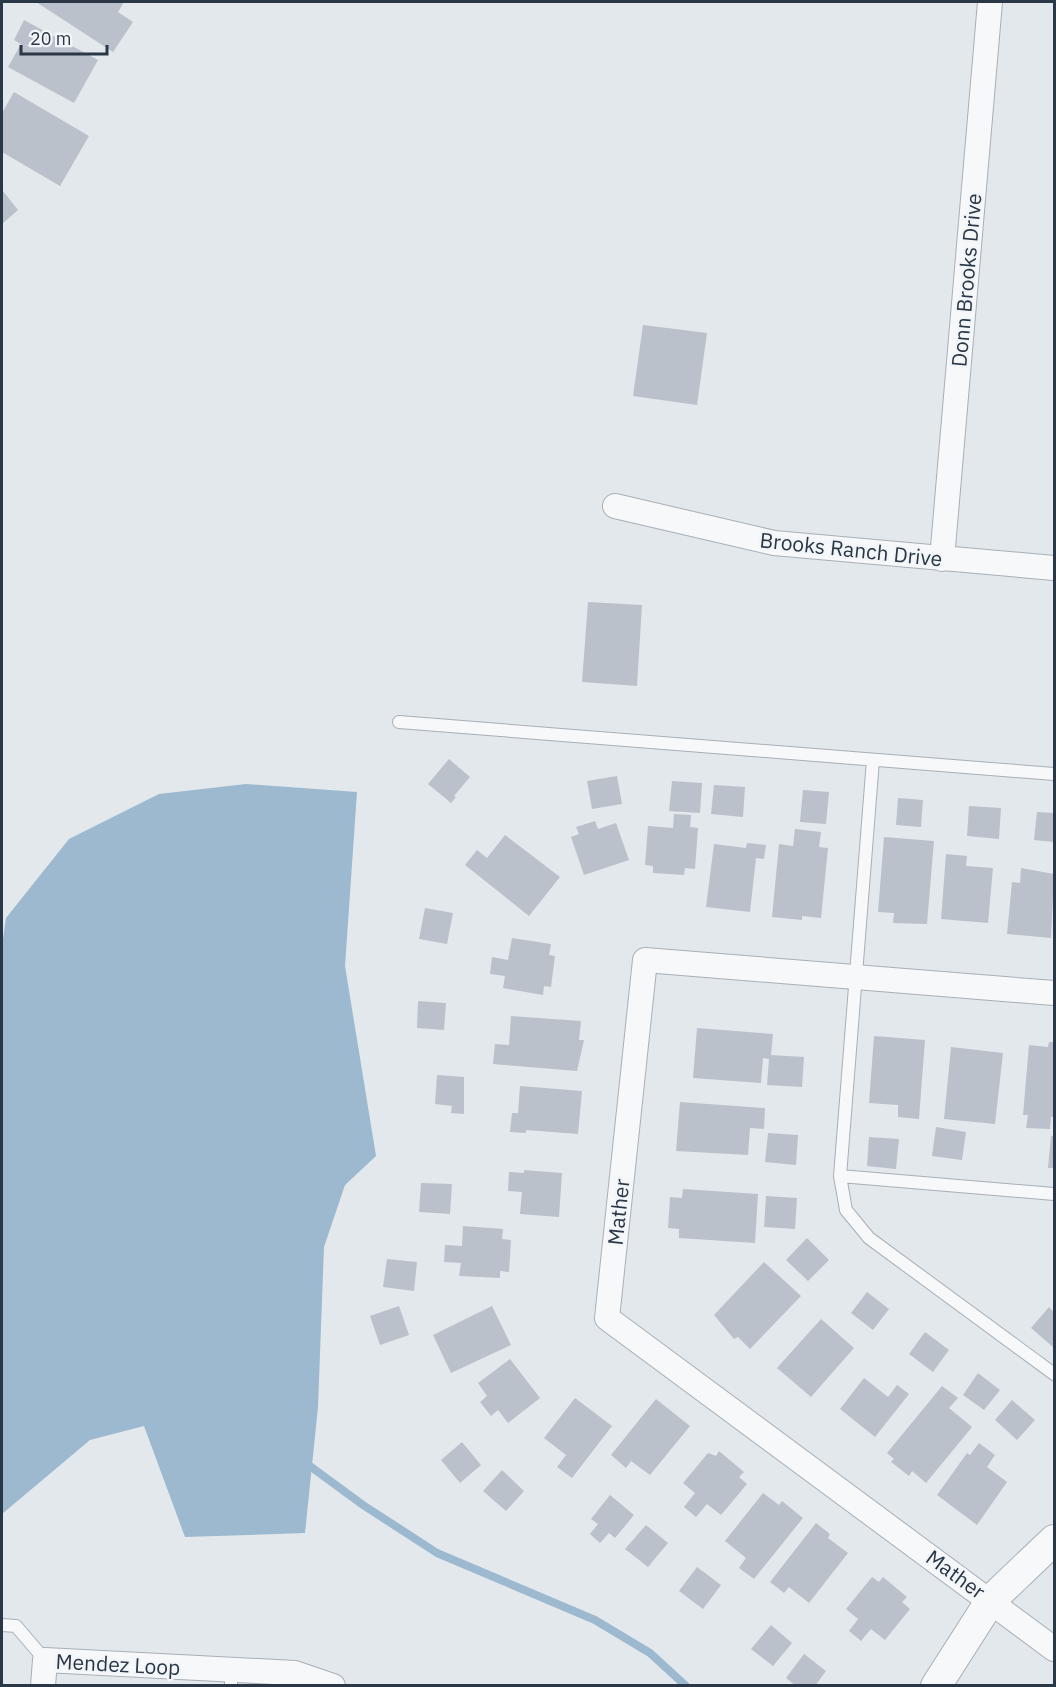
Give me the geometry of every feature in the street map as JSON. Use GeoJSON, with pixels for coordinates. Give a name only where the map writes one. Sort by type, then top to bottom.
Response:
{"type":"FeatureCollection","features":[{"type":"Feature","properties":{"kind":"street","name":"Donn Brooks Drive"},"geometry":{"type":"LineString","coordinates":[[942,559],[990,2]]}},
{"type":"Feature","properties":{"kind":"street","name":"Brooks Ranch Drive"},"geometry":{"type":"LineString","coordinates":[[615,506],[774,543],[1054,568]]}},
{"type":"Feature","properties":{"kind":"street","name":"Mather"},"geometry":{"type":"LineString","coordinates":[[1054,993],[645,960],[607,1318],[991,1600],[1054,1649]]}},
{"type":"Feature","properties":{"kind":"street"},"geometry":{"type":"LineString","coordinates":[[936,1686],[991,1600],[1054,1539]]}},
{"type":"Feature","properties":{"kind":"street"},"geometry":{"type":"LineString","coordinates":[[43,1686],[45,1660]]}},
{"type":"Feature","properties":{"kind":"street","name":"Mendez Loop"},"geometry":{"type":"LineString","coordinates":[[45,1660],[231,1678],[295,1673],[333,1686]]}},
{"type":"Feature","properties":{"kind":"lane"},"geometry":{"type":"LineString","coordinates":[[399,722],[1054,774]]}},
{"type":"Feature","properties":{"kind":"lane"},"geometry":{"type":"LineString","coordinates":[[873,760],[840,1176],[846,1210],[869,1238],[1054,1374]]}},
{"type":"Feature","properties":{"kind":"lane"},"geometry":{"type":"LineString","coordinates":[[840,1176],[1054,1194]]}},
{"type":"Feature","properties":{"kind":"lane"},"geometry":{"type":"LineString","coordinates":[[2,1625],[16,1626],[45,1660]]}},
{"type":"Feature","properties":{"kind":"water"},"geometry":{"type":"Polygon","coordinates":[[[246,784],[357,792],[345,966],[376,1156],[345,1185],[324,1247],[318,1407],[305,1533],[185,1537],[144,1426],[90,1440],[2,1514],[2,946],[6,918],[69,839],[159,794],[246,784]]]}},
{"type":"Feature","properties":{"kind":"building"},"geometry":{"type":"Polygon","coordinates":[[[36,2],[124,2],[118,12],[133,22],[113,52],[36,2]]]}},
{"type":"Feature","properties":{"kind":"building"},"geometry":{"type":"Polygon","coordinates":[[[24,20],[98,60],[74,103],[8,67],[21,44],[14,40],[24,20]]]}},
{"type":"Feature","properties":{"kind":"building"},"geometry":{"type":"Polygon","coordinates":[[[14,92],[89,136],[60,186],[2,152],[2,113],[14,92]]]}},
{"type":"Feature","properties":{"kind":"building"},"geometry":{"type":"Polygon","coordinates":[[[2,190],[18,210],[2,224],[2,190]]]}},
{"type":"Feature","properties":{"kind":"building"},"geometry":{"type":"Polygon","coordinates":[[[643,325],[707,333],[697,405],[633,396],[643,325]]]}},
{"type":"Feature","properties":{"kind":"building"},"geometry":{"type":"Polygon","coordinates":[[[588,602],[642,605],[637,686],[582,682],[588,602]]]}},
{"type":"Feature","properties":{"kind":"building"},"geometry":{"type":"Polygon","coordinates":[[[449,759],[470,777],[451,803],[428,784],[449,759]]]}},
{"type":"Feature","properties":{"kind":"building"},"geometry":{"type":"Polygon","coordinates":[[[617,776],[622,804],[592,809],[587,781],[617,776]]]}},
{"type":"Feature","properties":{"kind":"building"},"geometry":{"type":"Polygon","coordinates":[[[672,781],[702,783],[700,813],[669,811],[672,781]]]}},
{"type":"Feature","properties":{"kind":"building"},"geometry":{"type":"Polygon","coordinates":[[[714,785],[745,787],[743,817],[711,814],[714,785]]]}},
{"type":"Feature","properties":{"kind":"building"},"geometry":{"type":"Polygon","coordinates":[[[803,790],[829,792],[826,824],[800,822],[803,790]]]}},
{"type":"Feature","properties":{"kind":"building"},"geometry":{"type":"Polygon","coordinates":[[[898,798],[923,800],[921,827],[896,825],[898,798]]]}},
{"type":"Feature","properties":{"kind":"building"},"geometry":{"type":"Polygon","coordinates":[[[969,806],[1001,808],[999,839],[967,836],[969,806]]]}},
{"type":"Feature","properties":{"kind":"building"},"geometry":{"type":"Polygon","coordinates":[[[1037,812],[1054,813],[1054,842],[1034,840],[1037,812]]]}},
{"type":"Feature","properties":{"kind":"building"},"geometry":{"type":"Polygon","coordinates":[[[674,814],[691,815],[690,827],[698,828],[695,869],[685,868],[684,875],[653,873],[653,866],[645,865],[648,826],[673,828],[674,814]]]}},
{"type":"Feature","properties":{"kind":"building"},"geometry":{"type":"Polygon","coordinates":[[[595,821],[598,829],[616,823],[629,860],[584,875],[571,837],[579,834],[576,827],[595,821]]]}},
{"type":"Feature","properties":{"kind":"building"},"geometry":{"type":"Polygon","coordinates":[[[795,829],[821,832],[819,847],[828,848],[821,918],[802,916],[802,920],[772,917],[779,844],[793,846],[795,829]]]}},
{"type":"Feature","properties":{"kind":"building"},"geometry":{"type":"Polygon","coordinates":[[[505,835],[560,877],[529,916],[465,865],[477,850],[487,858],[505,835]]]}},
{"type":"Feature","properties":{"kind":"building"},"geometry":{"type":"Polygon","coordinates":[[[884,837],[934,841],[927,924],[893,923],[894,913],[878,912],[884,837]]]}},
{"type":"Feature","properties":{"kind":"building"},"geometry":{"type":"Polygon","coordinates":[[[747,843],[766,845],[764,859],[756,858],[750,912],[706,907],[714,844],[746,848],[747,843]]]}},
{"type":"Feature","properties":{"kind":"building"},"geometry":{"type":"Polygon","coordinates":[[[946,854],[967,856],[966,866],[993,868],[988,923],[941,919],[946,854]]]}},
{"type":"Feature","properties":{"kind":"building"},"geometry":{"type":"Polygon","coordinates":[[[1021,868],[1054,874],[1051,938],[1007,934],[1012,882],[1020,883],[1021,868]]]}},
{"type":"Feature","properties":{"kind":"building"},"geometry":{"type":"Polygon","coordinates":[[[425,908],[453,913],[447,944],[419,939],[425,908]]]}},
{"type":"Feature","properties":{"kind":"building"},"geometry":{"type":"Polygon","coordinates":[[[512,938],[551,944],[549,955],[555,956],[551,987],[544,986],[543,995],[503,988],[505,976],[490,974],[492,957],[508,960],[512,938]]]}},
{"type":"Feature","properties":{"kind":"building"},"geometry":{"type":"Polygon","coordinates":[[[418,1001],[446,1003],[444,1030],[417,1028],[418,1001]]]}},
{"type":"Feature","properties":{"kind":"building"},"geometry":{"type":"Polygon","coordinates":[[[511,1016],[581,1021],[579,1040],[584,1040],[577,1071],[493,1064],[495,1044],[509,1045],[511,1016]]]}},
{"type":"Feature","properties":{"kind":"building"},"geometry":{"type":"Polygon","coordinates":[[[697,1028],[773,1034],[771,1055],[804,1057],[802,1087],[767,1085],[769,1059],[763,1058],[761,1083],[693,1078],[697,1028]]]}},
{"type":"Feature","properties":{"kind":"building"},"geometry":{"type":"Polygon","coordinates":[[[874,1036],[925,1040],[919,1119],[898,1117],[898,1105],[869,1103],[874,1036]]]}},
{"type":"Feature","properties":{"kind":"building"},"geometry":{"type":"Polygon","coordinates":[[[1049,1042],[1054,1042],[1054,1117],[1051,1117],[1050,1129],[1026,1128],[1028,1115],[1023,1115],[1029,1045],[1048,1047],[1049,1042]]]}},
{"type":"Feature","properties":{"kind":"building"},"geometry":{"type":"Polygon","coordinates":[[[951,1047],[1003,1053],[995,1124],[944,1119],[951,1047]]]}},
{"type":"Feature","properties":{"kind":"building"},"geometry":{"type":"Polygon","coordinates":[[[437,1075],[464,1077],[464,1114],[451,1113],[452,1106],[435,1104],[437,1075]]]}},
{"type":"Feature","properties":{"kind":"building"},"geometry":{"type":"Polygon","coordinates":[[[520,1086],[582,1091],[578,1134],[526,1130],[526,1133],[510,1132],[512,1113],[518,1113],[520,1086]]]}},
{"type":"Feature","properties":{"kind":"building"},"geometry":{"type":"Polygon","coordinates":[[[680,1102],[765,1108],[764,1129],[750,1128],[748,1155],[676,1151],[680,1102]]]}},
{"type":"Feature","properties":{"kind":"building"},"geometry":{"type":"Polygon","coordinates":[[[936,1127],[966,1132],[962,1160],[932,1156],[936,1127]]]}},
{"type":"Feature","properties":{"kind":"building"},"geometry":{"type":"Polygon","coordinates":[[[768,1133],[798,1135],[796,1165],[765,1162],[768,1133]]]}},
{"type":"Feature","properties":{"kind":"building"},"geometry":{"type":"Polygon","coordinates":[[[1051,1136],[1054,1136],[1054,1168],[1048,1168],[1051,1136]]]}},
{"type":"Feature","properties":{"kind":"building"},"geometry":{"type":"Polygon","coordinates":[[[869,1137],[899,1139],[896,1169],[867,1166],[869,1137]]]}},
{"type":"Feature","properties":{"kind":"building"},"geometry":{"type":"Polygon","coordinates":[[[524,1170],[562,1173],[559,1217],[520,1214],[522,1192],[508,1191],[509,1172],[524,1173],[524,1170]]]}},
{"type":"Feature","properties":{"kind":"building"},"geometry":{"type":"Polygon","coordinates":[[[421,1183],[452,1184],[450,1214],[419,1212],[421,1183]]]}},
{"type":"Feature","properties":{"kind":"building"},"geometry":{"type":"Polygon","coordinates":[[[683,1189],[758,1194],[755,1243],[679,1238],[679,1229],[668,1228],[670,1197],[682,1198],[683,1189]]]}},
{"type":"Feature","properties":{"kind":"building"},"geometry":{"type":"Polygon","coordinates":[[[766,1196],[797,1198],[795,1229],[764,1227],[766,1196]]]}},
{"type":"Feature","properties":{"kind":"building"},"geometry":{"type":"Polygon","coordinates":[[[463,1226],[503,1229],[502,1239],[511,1240],[509,1272],[500,1271],[500,1278],[459,1276],[461,1263],[444,1262],[445,1245],[462,1246],[463,1226]]]}},
{"type":"Feature","properties":{"kind":"building"},"geometry":{"type":"Polygon","coordinates":[[[807,1238],[829,1260],[808,1281],[786,1260],[807,1238]]]}},
{"type":"Feature","properties":{"kind":"building"},"geometry":{"type":"Polygon","coordinates":[[[387,1259],[417,1262],[414,1291],[383,1287],[387,1259]]]}},
{"type":"Feature","properties":{"kind":"building"},"geometry":{"type":"Polygon","coordinates":[[[764,1262],[801,1296],[750,1349],[738,1337],[734,1339],[714,1315],[764,1262]]]}},
{"type":"Feature","properties":{"kind":"building"},"geometry":{"type":"Polygon","coordinates":[[[867,1292],[889,1309],[873,1330],[851,1313],[867,1292]]]}},
{"type":"Feature","properties":{"kind":"building"},"geometry":{"type":"Polygon","coordinates":[[[399,1306],[409,1335],[380,1345],[370,1316],[399,1306]]]}},
{"type":"Feature","properties":{"kind":"building"},"geometry":{"type":"Polygon","coordinates":[[[492,1306],[511,1345],[451,1373],[433,1335],[492,1306]]]}},
{"type":"Feature","properties":{"kind":"building"},"geometry":{"type":"Polygon","coordinates":[[[1049,1307],[1054,1312],[1053,1347],[1031,1328],[1049,1307]]]}},
{"type":"Feature","properties":{"kind":"building"},"geometry":{"type":"Polygon","coordinates":[[[821,1319],[854,1348],[811,1397],[777,1368],[821,1319]]]}},
{"type":"Feature","properties":{"kind":"building"},"geometry":{"type":"Polygon","coordinates":[[[925,1332],[949,1350],[933,1372],[909,1354],[925,1332]]]}},
{"type":"Feature","properties":{"kind":"building"},"geometry":{"type":"Polygon","coordinates":[[[510,1359],[540,1398],[508,1423],[498,1410],[491,1416],[480,1402],[487,1396],[478,1383],[510,1359]]]}},
{"type":"Feature","properties":{"kind":"building"},"geometry":{"type":"Polygon","coordinates":[[[978,1373],[1000,1390],[984,1410],[963,1395],[978,1373]]]}},
{"type":"Feature","properties":{"kind":"building"},"geometry":{"type":"Polygon","coordinates":[[[864,1378],[888,1397],[897,1385],[909,1394],[875,1437],[840,1409],[864,1378]]]}},
{"type":"Feature","properties":{"kind":"building"},"geometry":{"type":"Polygon","coordinates":[[[942,1386],[958,1398],[949,1408],[972,1427],[926,1483],[912,1471],[909,1476],[891,1462],[894,1459],[887,1453],[942,1386]]]}},
{"type":"Feature","properties":{"kind":"building"},"geometry":{"type":"Polygon","coordinates":[[[575,1398],[612,1426],[572,1478],[557,1467],[566,1455],[544,1438],[575,1398]]]}},
{"type":"Feature","properties":{"kind":"building"},"geometry":{"type":"Polygon","coordinates":[[[656,1399],[690,1426],[650,1475],[631,1461],[626,1468],[611,1455],[656,1399]]]}},
{"type":"Feature","properties":{"kind":"building"},"geometry":{"type":"Polygon","coordinates":[[[1012,1400],[1035,1420],[1017,1440],[995,1420],[1012,1400]]]}},
{"type":"Feature","properties":{"kind":"building"},"geometry":{"type":"Polygon","coordinates":[[[462,1442],[481,1465],[460,1483],[441,1460],[462,1442]]]}},
{"type":"Feature","properties":{"kind":"building"},"geometry":{"type":"Polygon","coordinates":[[[979,1443],[995,1455],[987,1467],[1007,1482],[977,1525],[937,1495],[967,1453],[970,1455],[979,1443]]]}},
{"type":"Feature","properties":{"kind":"building"},"geometry":{"type":"Polygon","coordinates":[[[719,1451],[744,1472],[739,1477],[747,1484],[721,1515],[707,1504],[696,1517],[684,1507],[695,1493],[683,1483],[708,1453],[716,1456],[719,1451]]]}},
{"type":"Feature","properties":{"kind":"building"},"geometry":{"type":"Polygon","coordinates":[[[502,1470],[524,1491],[506,1511],[483,1491],[502,1470]]]}},
{"type":"Feature","properties":{"kind":"building"},"geometry":{"type":"Polygon","coordinates":[[[763,1493],[779,1505],[782,1501],[803,1518],[754,1579],[739,1568],[746,1558],[725,1541],[763,1493]]]}},
{"type":"Feature","properties":{"kind":"building"},"geometry":{"type":"Polygon","coordinates":[[[610,1495],[634,1515],[615,1538],[609,1533],[600,1543],[590,1534],[598,1524],[591,1519],[610,1495]]]}},
{"type":"Feature","properties":{"kind":"building"},"geometry":{"type":"Polygon","coordinates":[[[816,1523],[830,1534],[828,1538],[848,1553],[809,1603],[789,1587],[784,1593],[770,1582],[816,1523]]]}},
{"type":"Feature","properties":{"kind":"building"},"geometry":{"type":"Polygon","coordinates":[[[646,1525],[668,1543],[648,1567],[625,1549],[646,1525]]]}},
{"type":"Feature","properties":{"kind":"building"},"geometry":{"type":"Polygon","coordinates":[[[697,1567],[721,1585],[703,1609],[679,1591],[697,1567]]]}},
{"type":"Feature","properties":{"kind":"building"},"geometry":{"type":"Polygon","coordinates":[[[872,1577],[879,1582],[883,1577],[907,1597],[902,1602],[910,1609],[885,1640],[871,1629],[861,1641],[849,1631],[858,1619],[846,1609],[872,1577]]]}},
{"type":"Feature","properties":{"kind":"building"},"geometry":{"type":"Polygon","coordinates":[[[771,1625],[792,1643],[773,1666],[751,1649],[771,1625]]]}},
{"type":"Feature","properties":{"kind":"building"},"geometry":{"type":"Polygon","coordinates":[[[804,1654],[826,1671],[815,1686],[796,1686],[786,1678],[804,1654]]]}},
{"type":"Feature","properties":{"kind":"waterway"},"geometry":{"type":"LineString","coordinates":[[303,1461],[363,1505],[437,1553],[595,1620],[650,1653],[686,1686]]}}]}
